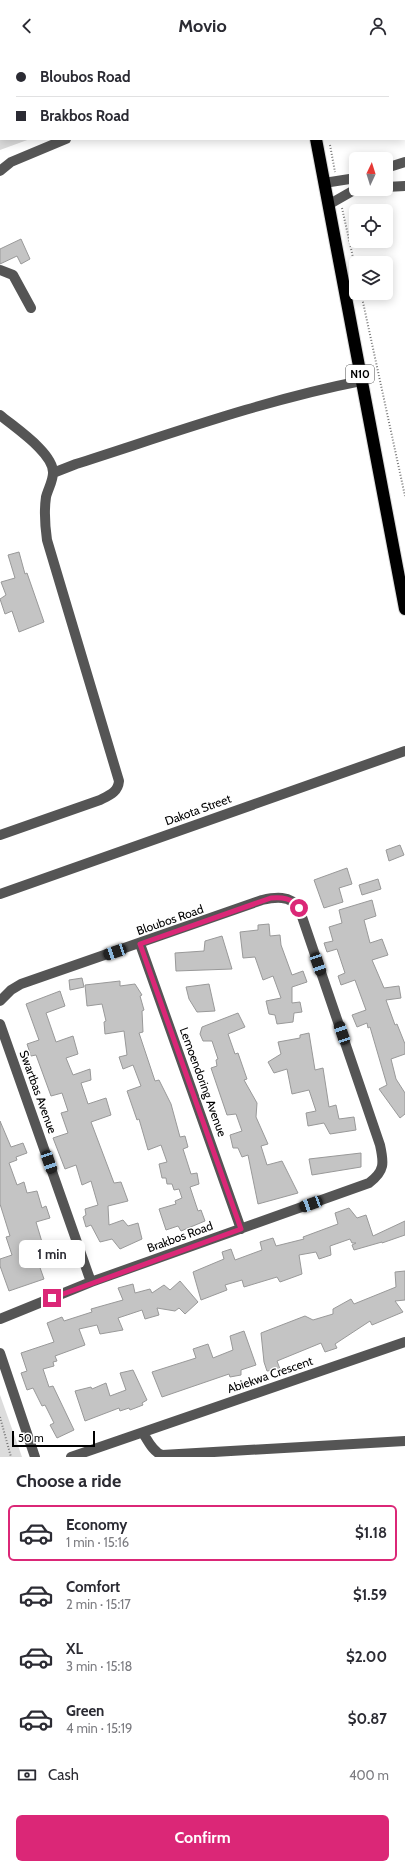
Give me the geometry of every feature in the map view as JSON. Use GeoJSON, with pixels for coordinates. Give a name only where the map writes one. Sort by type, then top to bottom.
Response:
{"type":"FeatureCollection","features":[{"type":"Feature","properties":{"kind":"highway","name":"N10"},"geometry":{"type":"LineString","coordinates":[[316,140],[405,609]]}},
{"type":"Feature","properties":{"kind":"street"},"geometry":{"type":"LineString","coordinates":[[0,171],[11,162],[64,140]]}},
{"type":"Feature","properties":{"kind":"street"},"geometry":{"type":"LineString","coordinates":[[393,166],[405,162]]}},
{"type":"Feature","properties":{"kind":"street"},"geometry":{"type":"LineString","coordinates":[[324,183],[349,179]]}},
{"type":"Feature","properties":{"kind":"street"},"geometry":{"type":"LineString","coordinates":[[393,187],[405,186]]}},
{"type":"Feature","properties":{"kind":"street"},"geometry":{"type":"LineString","coordinates":[[328,204],[349,193]]}},
{"type":"Feature","properties":{"kind":"street"},"geometry":{"type":"LineString","coordinates":[[0,270],[13,275],[31,308]]}},
{"type":"Feature","properties":{"kind":"street"},"geometry":{"type":"LineString","coordinates":[[53,473],[76,464],[273,402],[318,389],[361,381]]}},
{"type":"Feature","properties":{"kind":"street"},"geometry":{"type":"LineString","coordinates":[[0,415],[43,451],[52,465],[53,473],[46,497],[44,520],[47,540],[119,778],[119,783],[114,792],[100,800],[0,835]]}},
{"type":"Feature","properties":{"kind":"street","name":"Dakota Street"},"geometry":{"type":"LineString","coordinates":[[0,894],[405,751]]}},
{"type":"Feature","properties":{"kind":"street","name":"Bloubos Road"},"geometry":{"type":"LineString","coordinates":[[0,1002],[11,990],[21,984],[140,944],[262,900],[278,898],[292,901],[299,908],[380,1145],[383,1158],[382,1167],[376,1177],[369,1182]]}},
{"type":"Feature","properties":{"kind":"street","name":"Lemoendoring Avenue"},"geometry":{"type":"LineString","coordinates":[[140,944],[241,1229]]}},
{"type":"Feature","properties":{"kind":"street","name":"Swartbas Avenue"},"geometry":{"type":"LineString","coordinates":[[0,1024],[91,1282]]}},
{"type":"Feature","properties":{"kind":"street","name":"Brakbos Road"},"geometry":{"type":"LineString","coordinates":[[0,1319],[91,1282],[369,1182]]}},
{"type":"Feature","properties":{"kind":"street","name":"Abiekwa Crescent"},"geometry":{"type":"LineString","coordinates":[[71,1457],[405,1342]]}},
{"type":"Feature","properties":{"kind":"street"},"geometry":{"type":"LineString","coordinates":[[0,1353],[35,1457]]}},
{"type":"Feature","properties":{"kind":"street"},"geometry":{"type":"LineString","coordinates":[[143,1433],[158,1454],[162,1455],[405,1441]]}},
{"type":"Feature","properties":{"kind":"path"},"geometry":{"type":"LineString","coordinates":[[363,300],[405,496]]}},
{"type":"Feature","properties":{"kind":"path"},"geometry":{"type":"LineString","coordinates":[[0,1417],[11,1457]]}},
{"type":"Feature","properties":{"kind":"shaded area"},"geometry":{"type":"Polygon","coordinates":[[[0,140],[27,140],[0,150],[0,140]]]}},
{"type":"Feature","properties":{"kind":"shaded area"},"geometry":{"type":"Polygon","coordinates":[[[0,1395],[22,1457],[0,1457],[0,1395]]]}},
{"type":"Feature","properties":{"kind":"building"},"geometry":{"type":"Polygon","coordinates":[[[21,239],[30,259],[21,264],[17,256],[0,264],[0,249],[21,239]]]}},
{"type":"Feature","properties":{"kind":"building"},"geometry":{"type":"Polygon","coordinates":[[[19,552],[25,574],[27,573],[44,622],[19,632],[12,611],[5,614],[0,599],[6,595],[1,582],[15,578],[8,555],[19,552]]]}},
{"type":"Feature","properties":{"kind":"building"},"geometry":{"type":"Polygon","coordinates":[[[400,845],[404,855],[389,861],[386,850],[400,845]]]}},
{"type":"Feature","properties":{"kind":"building"},"geometry":{"type":"Polygon","coordinates":[[[347,868],[352,884],[339,888],[343,902],[324,908],[314,880],[347,868]]]}},
{"type":"Feature","properties":{"kind":"building"},"geometry":{"type":"Polygon","coordinates":[[[378,879],[381,889],[362,895],[359,885],[378,879]]]}},
{"type":"Feature","properties":{"kind":"building"},"geometry":{"type":"Polygon","coordinates":[[[372,900],[376,916],[364,920],[370,943],[382,939],[388,955],[372,960],[384,988],[399,986],[401,998],[386,1000],[395,1025],[397,1024],[405,1044],[405,1054],[391,1059],[396,1079],[405,1093],[405,1114],[400,1118],[379,1089],[387,1085],[370,1027],[368,1028],[367,1023],[357,1027],[352,1015],[366,1010],[355,980],[341,985],[338,976],[345,973],[337,949],[327,952],[324,943],[333,941],[329,927],[342,923],[339,910],[372,900]]]}},
{"type":"Feature","properties":{"kind":"building"},"geometry":{"type":"Polygon","coordinates":[[[269,924],[270,936],[280,935],[281,945],[292,975],[303,971],[307,982],[292,987],[292,1003],[300,1002],[302,1012],[294,1013],[293,1022],[277,1024],[275,1015],[269,1014],[266,1001],[281,998],[273,976],[263,980],[255,957],[243,958],[240,932],[258,930],[258,925],[269,924]]]}},
{"type":"Feature","properties":{"kind":"building"},"geometry":{"type":"Polygon","coordinates":[[[222,936],[232,969],[176,971],[175,953],[204,951],[205,941],[222,936]]]}},
{"type":"Feature","properties":{"kind":"building"},"geometry":{"type":"Polygon","coordinates":[[[82,978],[84,987],[70,990],[69,980],[82,978]]]}},
{"type":"Feature","properties":{"kind":"building"},"geometry":{"type":"Polygon","coordinates":[[[120,981],[120,986],[135,984],[142,995],[140,996],[144,1010],[142,1011],[143,1032],[139,1033],[155,1081],[159,1080],[171,1104],[180,1137],[185,1136],[188,1147],[183,1149],[191,1174],[197,1173],[199,1184],[190,1187],[198,1211],[201,1210],[205,1221],[181,1231],[178,1226],[166,1230],[159,1209],[176,1204],[175,1201],[182,1198],[179,1189],[174,1190],[172,1184],[167,1184],[166,1178],[162,1178],[159,1164],[167,1162],[161,1145],[148,1150],[139,1119],[137,1120],[127,1091],[141,1086],[133,1065],[123,1069],[119,1057],[127,1055],[124,1031],[105,1034],[104,1022],[106,1021],[102,1004],[87,1006],[85,985],[120,981]]]}},
{"type":"Feature","properties":{"kind":"building"},"geometry":{"type":"Polygon","coordinates":[[[209,984],[215,1011],[197,1012],[189,999],[186,987],[209,984]]]}},
{"type":"Feature","properties":{"kind":"building"},"geometry":{"type":"Polygon","coordinates":[[[60,991],[65,1006],[46,1013],[56,1042],[73,1036],[78,1054],[66,1058],[73,1075],[90,1069],[91,1080],[81,1083],[88,1104],[106,1098],[111,1115],[91,1122],[114,1183],[121,1182],[128,1201],[108,1206],[109,1225],[123,1220],[128,1226],[138,1223],[142,1239],[120,1249],[112,1239],[100,1242],[91,1225],[86,1227],[83,1217],[86,1215],[85,1209],[98,1205],[91,1181],[82,1185],[76,1165],[65,1169],[53,1138],[68,1133],[61,1113],[68,1111],[62,1093],[51,1096],[36,1055],[31,1056],[27,1044],[39,1040],[26,1004],[60,991]]]}},
{"type":"Feature","properties":{"kind":"building"},"geometry":{"type":"Polygon","coordinates":[[[238,1013],[245,1027],[228,1034],[235,1054],[238,1053],[247,1079],[244,1080],[257,1103],[256,1117],[268,1144],[261,1146],[267,1165],[282,1161],[298,1193],[258,1204],[248,1155],[242,1157],[238,1148],[233,1148],[230,1135],[242,1131],[236,1114],[227,1115],[211,1068],[217,1066],[216,1060],[218,1059],[212,1041],[203,1041],[200,1034],[202,1027],[238,1013]]]}},
{"type":"Feature","properties":{"kind":"building"},"geometry":{"type":"Polygon","coordinates":[[[309,1033],[315,1070],[323,1068],[329,1107],[336,1105],[339,1119],[354,1117],[356,1130],[330,1134],[324,1123],[308,1126],[306,1113],[316,1111],[309,1090],[292,1094],[287,1069],[274,1073],[268,1062],[281,1054],[278,1042],[300,1038],[300,1035],[309,1033]]]}},
{"type":"Feature","properties":{"kind":"building"},"geometry":{"type":"Polygon","coordinates":[[[0,1121],[11,1147],[23,1143],[27,1153],[16,1157],[17,1160],[9,1163],[17,1185],[24,1182],[27,1193],[37,1191],[42,1208],[46,1206],[50,1218],[36,1222],[42,1242],[32,1245],[44,1279],[9,1291],[0,1266],[0,1259],[12,1255],[6,1237],[10,1236],[0,1204],[0,1121]]]}},
{"type":"Feature","properties":{"kind":"building"},"geometry":{"type":"Polygon","coordinates":[[[361,1153],[361,1167],[312,1175],[309,1159],[361,1153]]]}},
{"type":"Feature","properties":{"kind":"building"},"geometry":{"type":"Polygon","coordinates":[[[349,1208],[357,1218],[366,1215],[373,1236],[405,1221],[405,1235],[354,1250],[352,1245],[356,1243],[352,1243],[350,1239],[330,1246],[331,1255],[319,1259],[316,1252],[299,1255],[302,1274],[280,1282],[277,1277],[244,1287],[242,1280],[225,1285],[227,1290],[201,1300],[193,1272],[224,1259],[222,1252],[231,1249],[235,1260],[262,1250],[260,1242],[273,1238],[276,1246],[304,1239],[303,1237],[338,1224],[335,1213],[349,1208]]]}},
{"type":"Feature","properties":{"kind":"building"},"geometry":{"type":"Polygon","coordinates":[[[405,1271],[405,1300],[395,1301],[403,1312],[372,1325],[370,1321],[335,1344],[337,1348],[325,1352],[321,1343],[277,1361],[280,1369],[267,1371],[264,1362],[261,1333],[305,1316],[313,1320],[333,1314],[333,1309],[351,1299],[354,1304],[396,1287],[395,1272],[405,1271]]]}},
{"type":"Feature","properties":{"kind":"building"},"geometry":{"type":"Polygon","coordinates":[[[180,1281],[198,1302],[185,1314],[179,1308],[175,1311],[157,1308],[159,1315],[145,1319],[142,1310],[118,1318],[123,1330],[100,1334],[97,1325],[79,1329],[85,1345],[55,1356],[57,1361],[53,1362],[54,1366],[43,1369],[49,1387],[53,1386],[74,1430],[57,1438],[50,1425],[54,1423],[45,1405],[42,1406],[33,1388],[27,1390],[21,1373],[27,1371],[21,1353],[54,1342],[47,1323],[62,1317],[64,1321],[92,1312],[91,1309],[123,1300],[118,1288],[133,1284],[135,1293],[150,1289],[152,1293],[164,1285],[170,1290],[180,1281]]]}},
{"type":"Feature","properties":{"kind":"building"},"geometry":{"type":"Polygon","coordinates":[[[244,1331],[256,1365],[241,1370],[241,1375],[230,1377],[229,1374],[162,1397],[152,1372],[196,1358],[193,1349],[208,1344],[213,1358],[233,1350],[230,1336],[244,1331]]]}},
{"type":"Feature","properties":{"kind":"building"},"geometry":{"type":"Polygon","coordinates":[[[133,1370],[147,1400],[142,1403],[143,1405],[130,1410],[129,1408],[120,1411],[119,1408],[85,1421],[75,1391],[91,1387],[92,1389],[106,1383],[110,1396],[126,1390],[120,1373],[133,1370]]]}},
{"type":"Feature","properties":{"kind":"route"},"geometry":{"type":"LineString","coordinates":[[52,1298],[91,1282],[241,1229],[192,1087],[140,944],[262,900],[271,898],[286,899],[292,901],[299,908]]}}]}
